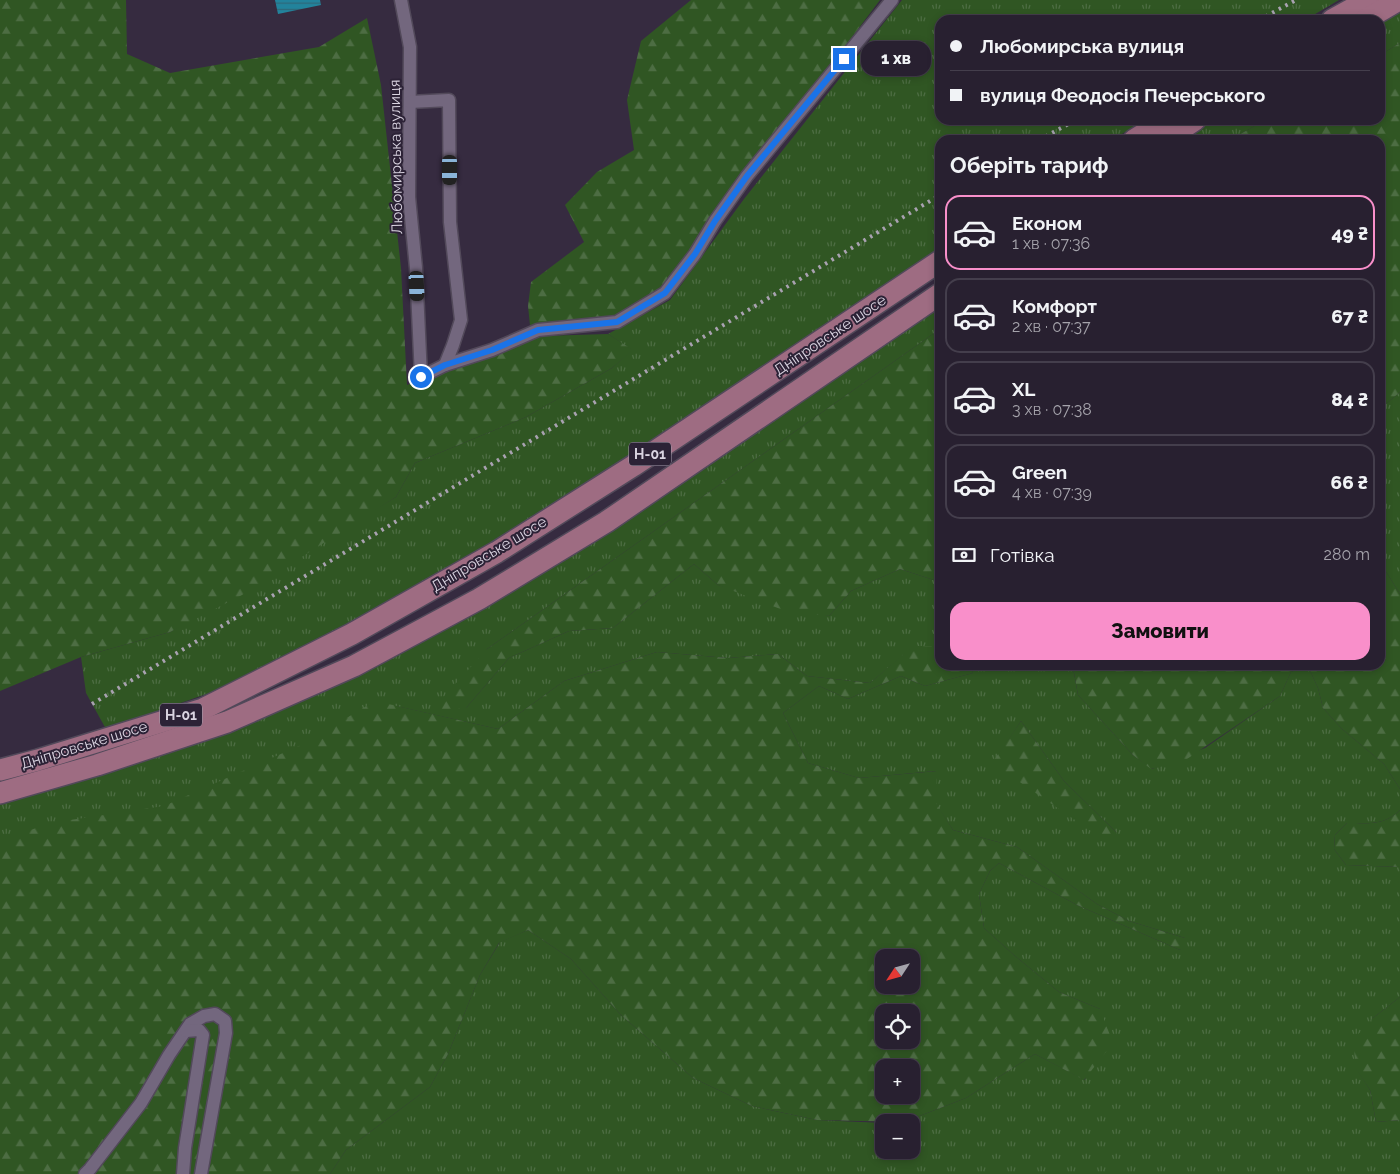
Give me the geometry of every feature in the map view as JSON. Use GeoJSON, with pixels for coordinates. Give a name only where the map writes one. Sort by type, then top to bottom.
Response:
{"type":"FeatureCollection","features":[{"type":"Feature","properties":{"kind":"main road"},"geometry":{"type":"LineString","coordinates":[[1341,15],[1368,0]]}},
{"type":"Feature","properties":{"kind":"main road"},"geometry":{"type":"LineString","coordinates":[[1374,15],[1399,0]]}},
{"type":"Feature","properties":{"kind":"main road"},"geometry":{"type":"LineString","coordinates":[[1142,135],[1158,125]]}},
{"type":"Feature","properties":{"kind":"main road"},"geometry":{"type":"LineString","coordinates":[[1172,135],[1188,125]]}},
{"type":"Feature","properties":{"kind":"main road","name":"Дніпровське шосе"},"geometry":{"type":"LineString","coordinates":[[0,770],[38,760],[203,708],[352,634],[497,552],[633,466],[935,264]]}},
{"type":"Feature","properties":{"kind":"main road","name":"Дніпровське шосе"},"geometry":{"type":"LineString","coordinates":[[0,793],[97,765],[228,722],[354,666],[479,599],[606,522],[935,297]]}},
{"type":"Feature","properties":{"kind":"street","name":"Любомирська вулиця"},"geometry":{"type":"LineString","coordinates":[[401,0],[410,47],[410,197],[416,268],[421,377],[445,365]]}},
{"type":"Feature","properties":{"kind":"street"},"geometry":{"type":"LineString","coordinates":[[445,365],[492,350],[538,330],[617,322],[665,293],[695,254],[715,221],[747,176],[892,0]]}},
{"type":"Feature","properties":{"kind":"street"},"geometry":{"type":"LineString","coordinates":[[410,102],[449,100],[450,222],[461,320],[454,345],[445,365]]}},
{"type":"Feature","properties":{"kind":"street"},"geometry":{"type":"LineString","coordinates":[[85,1174],[140,1103],[190,1024],[204,1016],[215,1014],[225,1021],[226,1033],[201,1174]]}},
{"type":"Feature","properties":{"kind":"street"},"geometry":{"type":"LineString","coordinates":[[183,1174],[185,1148],[204,1035],[199,1030],[186,1031]]}},
{"type":"Feature","properties":{"kind":"green space"},"geometry":{"type":"Polygon","coordinates":[[[0,0],[126,0],[127,54],[170,73],[319,47],[367,18],[381,85],[401,268],[407,385],[542,336],[608,334],[633,350],[612,368],[526,417],[415,463],[396,497],[242,595],[170,632],[81,657],[0,691],[0,0]]]}},
{"type":"Feature","properties":{"kind":"green space"},"geometry":{"type":"Polygon","coordinates":[[[691,0],[880,0],[663,287],[616,315],[530,325],[528,306],[531,282],[584,242],[565,205],[597,172],[634,150],[627,100],[641,41],[691,0]]]}},
{"type":"Feature","properties":{"kind":"green space"},"geometry":{"type":"Polygon","coordinates":[[[902,0],[1339,0],[1314,15],[935,15],[935,125],[1137,125],[1120,135],[935,135],[935,254],[603,475],[351,627],[215,691],[106,729],[86,693],[81,657],[170,632],[396,497],[415,463],[526,417],[612,368],[632,350],[608,334],[670,300],[744,199],[902,0]]]}},
{"type":"Feature","properties":{"kind":"green space"},"geometry":{"type":"Polygon","coordinates":[[[1400,0],[1400,43],[1385,52],[1385,15],[1400,0]]]}},
{"type":"Feature","properties":{"kind":"green space"},"geometry":{"type":"Polygon","coordinates":[[[1400,43],[1400,392],[1385,405],[1385,135],[1239,135],[1256,125],[1385,125],[1385,52],[1400,43]]]}},
{"type":"Feature","properties":{"kind":"green space"},"geometry":{"type":"Polygon","coordinates":[[[1188,125],[1256,125],[1239,135],[1173,135],[1188,125]]]}},
{"type":"Feature","properties":{"kind":"green space"},"geometry":{"type":"Polygon","coordinates":[[[935,299],[935,333],[487,649],[466,708],[509,658],[569,631],[613,628],[694,564],[718,585],[829,616],[851,591],[900,569],[935,580],[935,646],[913,647],[870,683],[807,676],[778,654],[728,658],[657,652],[564,681],[498,729],[396,706],[0,1174],[0,792],[227,722],[479,599],[935,299]]]}},
{"type":"Feature","properties":{"kind":"green space"},"geometry":{"type":"Polygon","coordinates":[[[935,333],[935,580],[900,569],[851,591],[829,616],[783,610],[718,585],[694,564],[613,628],[569,631],[509,658],[466,708],[430,712],[487,649],[935,333]]]}},
{"type":"Feature","properties":{"kind":"green space"},"geometry":{"type":"Polygon","coordinates":[[[1400,392],[1400,594],[1385,570],[1385,405],[1400,392]]]}},
{"type":"Feature","properties":{"kind":"green space"},"geometry":{"type":"Polygon","coordinates":[[[1385,570],[1400,594],[1400,789],[1384,764],[1342,729],[1323,708],[1318,688],[1310,670],[1385,670],[1385,570]]]}},
{"type":"Feature","properties":{"kind":"green space"},"geometry":{"type":"Polygon","coordinates":[[[913,646],[935,646],[935,670],[972,670],[973,673],[925,686],[901,676],[848,699],[819,686],[783,713],[808,763],[859,778],[937,771],[936,803],[953,830],[1017,847],[1097,904],[1129,921],[1185,938],[1187,944],[1180,950],[1077,905],[999,863],[990,871],[979,894],[984,928],[1059,992],[1100,1009],[1113,1043],[1084,1080],[1035,1054],[966,1098],[920,1116],[920,1114],[875,1114],[875,1121],[817,1120],[752,1106],[693,1078],[621,1015],[571,959],[528,930],[499,943],[480,975],[448,1054],[430,1087],[346,1150],[330,1174],[0,1174],[0,841],[50,823],[164,806],[301,745],[375,701],[498,729],[564,681],[657,652],[728,658],[778,654],[807,676],[870,683],[913,646]]]}},
{"type":"Feature","properties":{"kind":"green space"},"geometry":{"type":"Polygon","coordinates":[[[972,670],[1073,670],[1078,695],[1133,755],[1152,769],[1205,748],[1280,696],[1291,672],[1310,670],[1318,688],[1323,708],[1342,729],[1384,764],[1400,789],[1400,810],[1382,821],[1347,823],[1335,835],[1334,849],[1346,865],[1400,867],[1400,997],[1373,1018],[1356,1068],[1370,1090],[1376,1122],[1400,1120],[1400,1174],[330,1174],[346,1150],[430,1087],[448,1054],[480,975],[500,942],[528,930],[571,959],[621,1015],[693,1078],[752,1106],[817,1120],[875,1123],[875,1159],[920,1159],[920,1116],[966,1098],[1035,1054],[1085,1080],[1100,1009],[1059,992],[984,928],[979,894],[990,871],[999,863],[1077,905],[1180,950],[1185,938],[1129,921],[1097,904],[1017,847],[953,830],[936,804],[936,771],[859,778],[808,763],[783,713],[819,686],[848,699],[901,676],[925,686],[973,673],[972,670]],[[1021,721],[993,763],[1117,833],[1064,781],[1021,721]]]}},
{"type":"Feature","properties":{"kind":"green space"},"geometry":{"type":"Polygon","coordinates":[[[1074,670],[1297,670],[1291,672],[1280,696],[1184,761],[1151,769],[1133,755],[1078,695],[1074,670]]]}},
{"type":"Feature","properties":{"kind":"green space"},"geometry":{"type":"Polygon","coordinates":[[[1021,721],[1064,781],[1117,833],[1110,844],[992,763],[1021,721]]]}},
{"type":"Feature","properties":{"kind":"green space"},"geometry":{"type":"Polygon","coordinates":[[[1400,810],[1400,867],[1346,865],[1334,849],[1335,835],[1347,823],[1382,821],[1400,810]]]}},
{"type":"Feature","properties":{"kind":"green space"},"geometry":{"type":"Polygon","coordinates":[[[1400,997],[1400,1120],[1376,1122],[1370,1090],[1356,1069],[1353,1040],[1373,1018],[1400,997]]]}},
{"type":"Feature","properties":{"kind":"water"},"geometry":{"type":"Polygon","coordinates":[[[275,0],[320,0],[321,5],[278,14],[275,0]]]}},
{"type":"Feature","properties":{"kind":"railway"},"geometry":{"type":"LineString","coordinates":[[1268,15],[1296,0]]}},
{"type":"Feature","properties":{"kind":"railway"},"geometry":{"type":"LineString","coordinates":[[1048,135],[1067,125]]}},
{"type":"Feature","properties":{"kind":"railway"},"geometry":{"type":"LineString","coordinates":[[92,704],[935,198]]}},
{"type":"Feature","properties":{"kind":"route"},"geometry":{"type":"LineString","coordinates":[[421,377],[445,365],[492,350],[538,330],[617,322],[665,293],[695,254],[715,221],[747,176],[844,59]]}}]}
